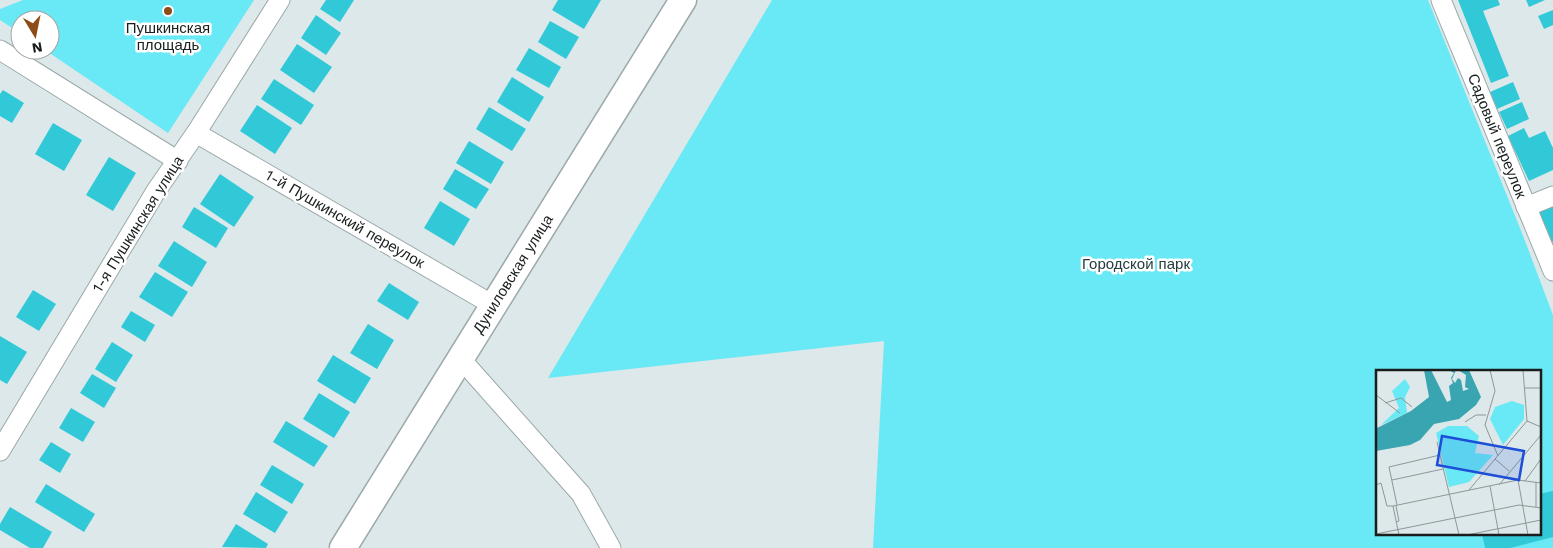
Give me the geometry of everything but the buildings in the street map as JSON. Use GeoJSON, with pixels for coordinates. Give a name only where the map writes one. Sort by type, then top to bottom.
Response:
{"type":"FeatureCollection","features":[{"type":"Feature","properties":{"kind":"main road","name":"Дуниловская улица"},"geometry":{"type":"LineString","coordinates":[[343,548],[683,0]]}},
{"type":"Feature","properties":{"kind":"street","name":"1-я Пушкинская улица"},"geometry":{"type":"LineString","coordinates":[[0,451],[156,191],[178,161],[280,0]]}},
{"type":"Feature","properties":{"kind":"street","name":"Садовый переулок"},"geometry":{"type":"LineString","coordinates":[[1441,0],[1553,272]]}},
{"type":"Feature","properties":{"kind":"street"},"geometry":{"type":"LineString","coordinates":[[0,50],[178,161]]}},
{"type":"Feature","properties":{"kind":"street","name":"1-й Пушкинский переулок"},"geometry":{"type":"LineString","coordinates":[[196,133],[493,305]]}},
{"type":"Feature","properties":{"kind":"street"},"geometry":{"type":"LineString","coordinates":[[1526,208],[1553,196]]}},
{"type":"Feature","properties":{"kind":"street"},"geometry":{"type":"LineString","coordinates":[[460,358],[582,494],[611,548]]}},
{"type":"Feature","properties":{"kind":"green space"},"geometry":{"type":"Polygon","coordinates":[[[23,0],[254,0],[168,133],[60,60],[60,10],[10,10],[10,26],[0,20],[0,9],[23,0]]]}},
{"type":"Feature","properties":{"kind":"green space","name":"Городской парк"},"geometry":{"type":"Polygon","coordinates":[[[772,0],[1428,0],[1553,315],[1553,548],[873,548],[884,341],[548,378],[772,0]]]}},
{"type":"Feature","properties":{"kind":"place","name":"Пушкинская площадь"},"geometry":{"type":"Point","coordinates":[168,11]}}]}
